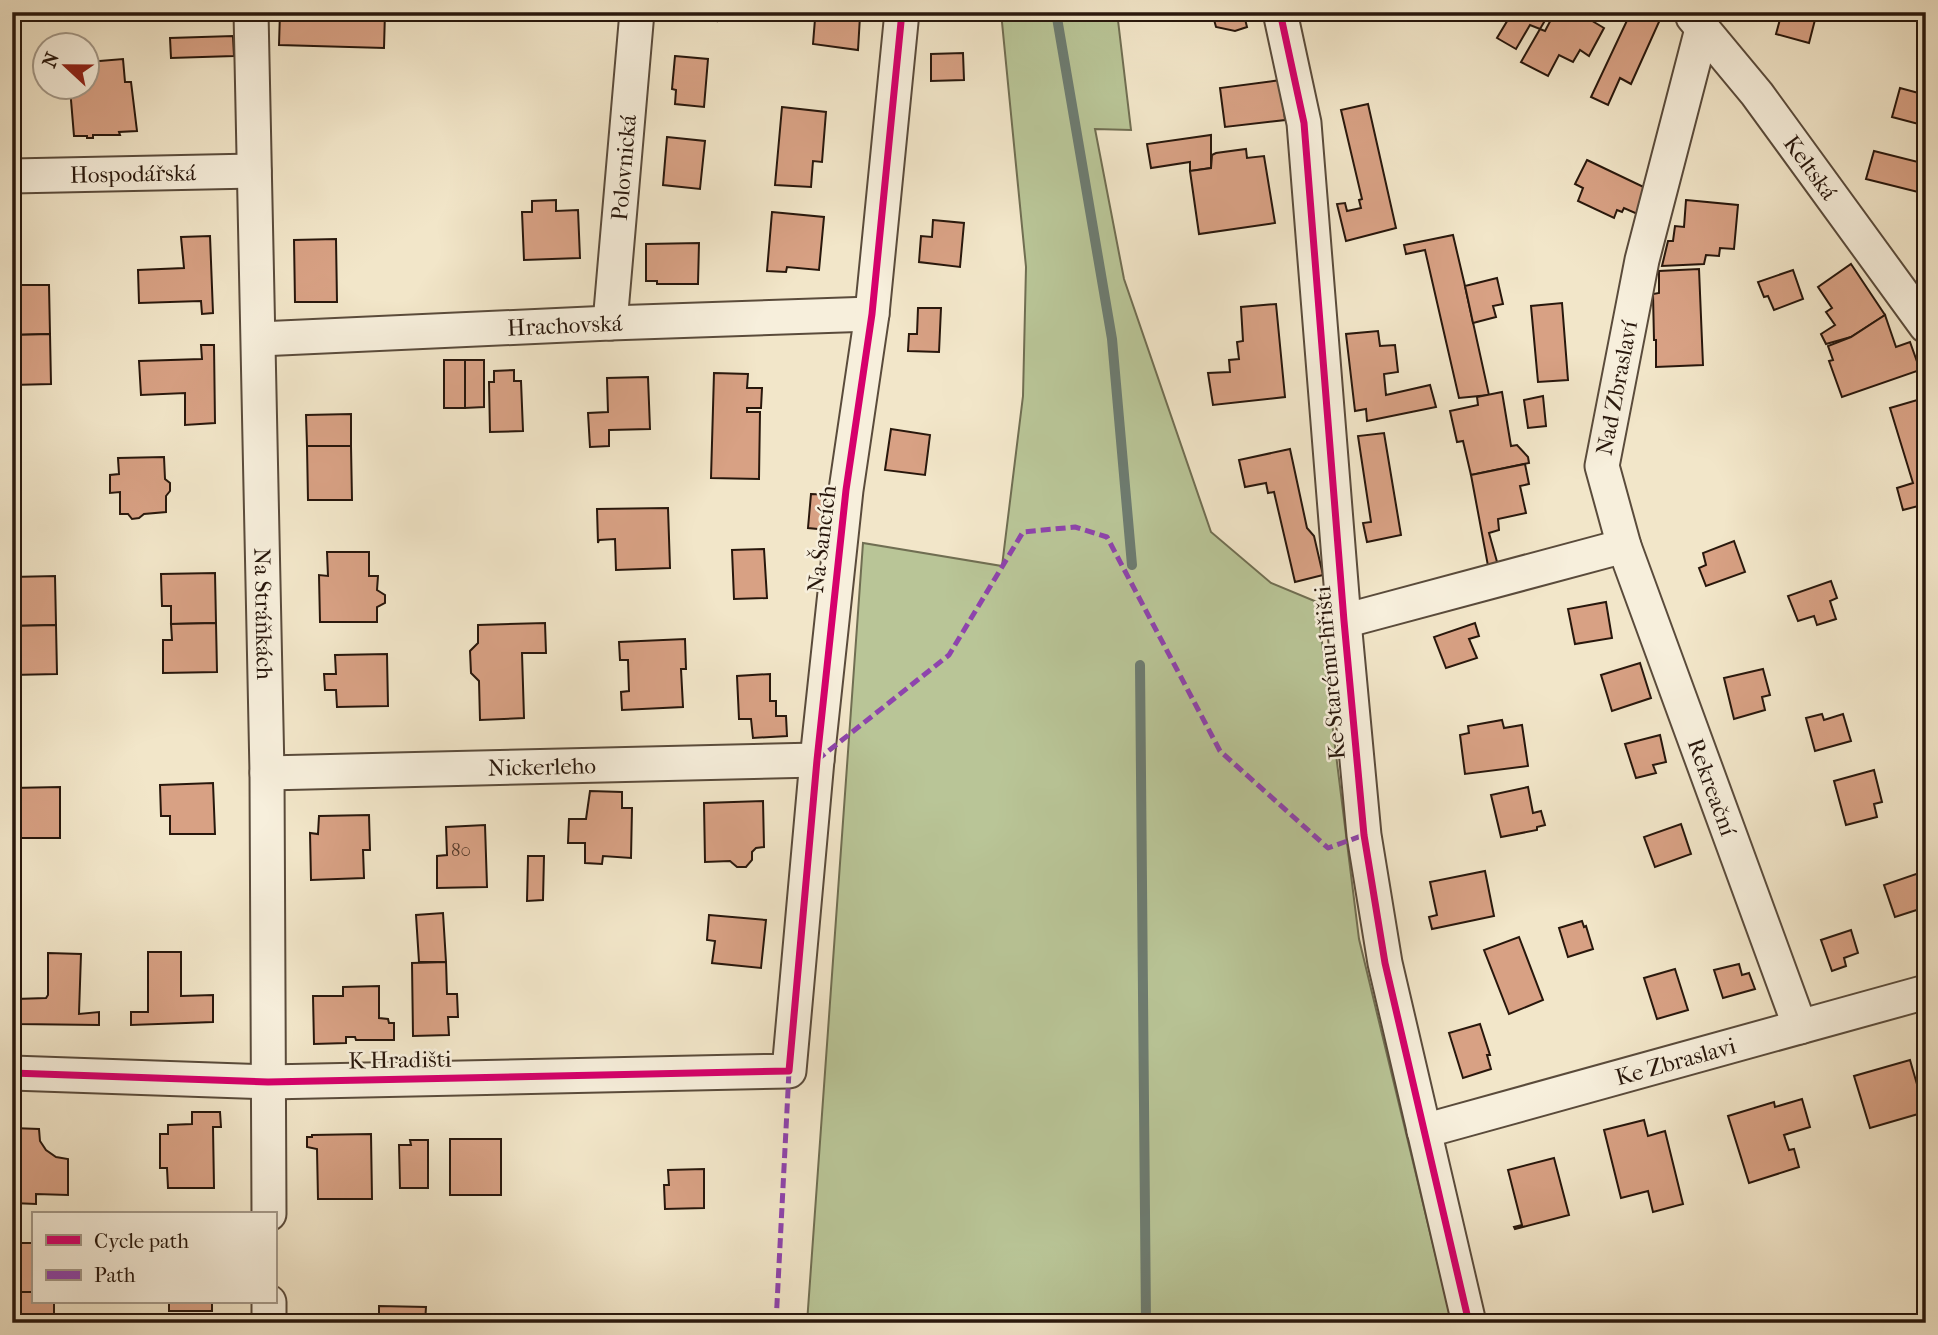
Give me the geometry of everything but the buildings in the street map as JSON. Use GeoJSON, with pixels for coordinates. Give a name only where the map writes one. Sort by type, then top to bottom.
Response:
{"type":"FeatureCollection","features":[{"type":"Feature","properties":{"kind":"street","name":"Na Stráňkách"},"geometry":{"type":"LineString","coordinates":[[251,12],[267,774],[269,1212]]}},
{"type":"Feature","properties":{"kind":"street","name":"Polovnická"},"geometry":{"type":"LineString","coordinates":[[610,323],[637,12]]}},
{"type":"Feature","properties":{"kind":"street","name":"Na Šancích"},"geometry":{"type":"LineString","coordinates":[[789,1070],[817,760],[846,490],[872,314],[902,12]]}},
{"type":"Feature","properties":{"kind":"street","name":"Ke Starému hřišti"},"geometry":{"type":"LineString","coordinates":[[1280,12],[1304,123],[1364,835],[1385,963],[1469,1323]]}},
{"type":"Feature","properties":{"kind":"street","name":"Keltská"},"geometry":{"type":"LineString","coordinates":[[1696,21],[1757,94],[1926,326]]}},
{"type":"Feature","properties":{"kind":"street","name":"Nad Zbraslaví"},"geometry":{"type":"LineString","coordinates":[[1624,546],[1602,466],[1642,260],[1696,21]]}},
{"type":"Feature","properties":{"kind":"street","name":"Hospodářská"},"geometry":{"type":"LineString","coordinates":[[12,176],[254,171]]}},
{"type":"Feature","properties":{"kind":"street","name":"Hrachovská"},"geometry":{"type":"LineString","coordinates":[[259,340],[610,323],[872,314]]}},
{"type":"Feature","properties":{"kind":"street"},"geometry":{"type":"LineString","coordinates":[[1344,621],[1624,546]]}},
{"type":"Feature","properties":{"kind":"street","name":"Rekreační"},"geometry":{"type":"LineString","coordinates":[[1624,546],[1800,1027]]}},
{"type":"Feature","properties":{"kind":"street","name":"Nickerleho"},"geometry":{"type":"LineString","coordinates":[[267,774],[817,760]]}},
{"type":"Feature","properties":{"kind":"street","name":"Ke Zbraslavi"},"geometry":{"type":"LineString","coordinates":[[1424,1131],[1926,992]]}},
{"type":"Feature","properties":{"kind":"street","name":"K Hradišti"},"geometry":{"type":"LineString","coordinates":[[12,1073],[268,1082],[789,1070]]}},
{"type":"Feature","properties":{"kind":"street"},"geometry":{"type":"LineString","coordinates":[[269,1304],[269,1323]]}},
{"type":"Feature","properties":{"kind":"green space"},"geometry":{"type":"Polygon","coordinates":[[[1001,12],[1117,12],[1131,130],[1095,129],[1124,279],[1211,532],[1271,583],[1317,602],[1359,939],[1452,1323],[807,1323],[863,543],[1002,566],[1023,396],[1026,267],[1001,12]]]}},
{"type":"Feature","properties":{"kind":"waterway"},"geometry":{"type":"LineString","coordinates":[[1056,12],[1112,339],[1132,565]]}},
{"type":"Feature","properties":{"kind":"waterway"},"geometry":{"type":"LineString","coordinates":[[1140,665],[1146,1323]]}},
{"type":"Feature","properties":{"kind":"marked path"},"geometry":{"type":"LineString","coordinates":[[817,760],[949,655],[1023,532],[1075,527],[1107,537],[1220,751],[1328,848],[1364,835]]}},
{"type":"Feature","properties":{"kind":"marked path"},"geometry":{"type":"LineString","coordinates":[[776,1323],[789,1071]]}},
{"type":"Feature","properties":{"kind":"cycle path"},"geometry":{"type":"LineString","coordinates":[[12,1073],[268,1082],[789,1071],[817,760],[846,490],[872,314],[902,12]]}},
{"type":"Feature","properties":{"kind":"cycle path"},"geometry":{"type":"LineString","coordinates":[[1280,12],[1304,123],[1364,835],[1385,963],[1469,1323]]}}]}
